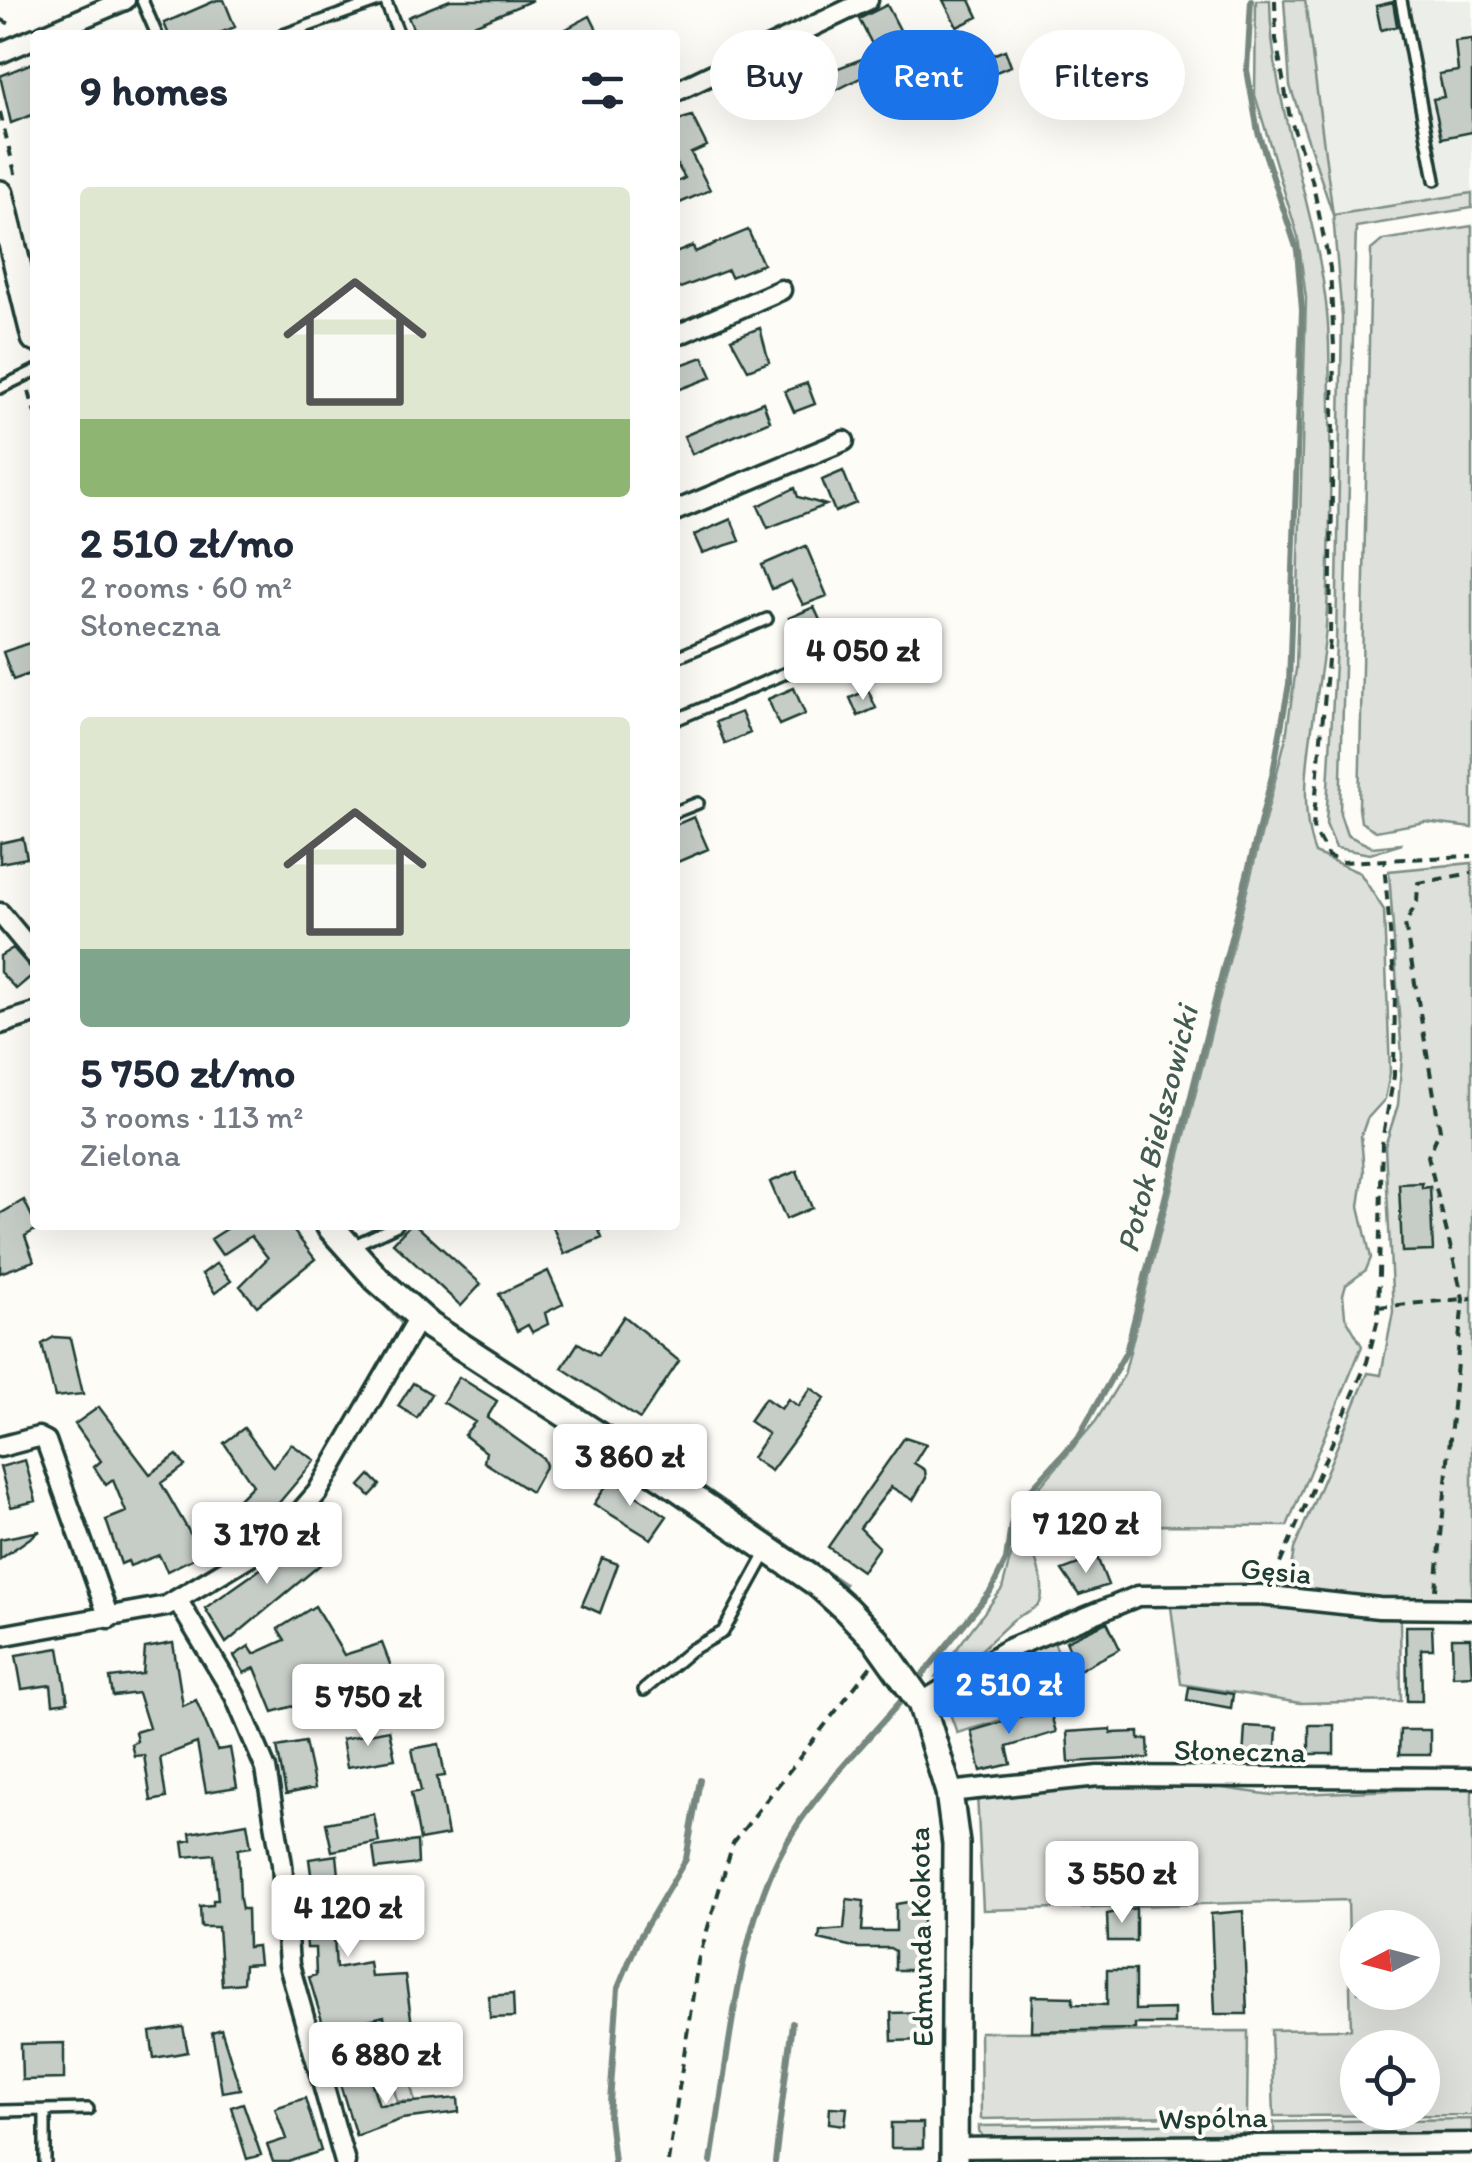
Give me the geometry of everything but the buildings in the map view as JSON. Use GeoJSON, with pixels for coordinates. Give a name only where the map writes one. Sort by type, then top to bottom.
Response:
{"type":"FeatureCollection","features":[{"type":"Feature","properties":{"kind":"street"},"geometry":{"type":"LineString","coordinates":[[55,30],[125,0]]}},
{"type":"Feature","properties":{"kind":"street"},"geometry":{"type":"LineString","coordinates":[[680,90],[868,0]]}},
{"type":"Feature","properties":{"kind":"street"},"geometry":{"type":"LineString","coordinates":[[0,54],[30,40]]}},
{"type":"Feature","properties":{"kind":"street"},"geometry":{"type":"LineString","coordinates":[[0,194],[30,317]]}},
{"type":"Feature","properties":{"kind":"street"},"geometry":{"type":"LineString","coordinates":[[680,334],[781,290]]}},
{"type":"Feature","properties":{"kind":"street"},"geometry":{"type":"LineString","coordinates":[[680,509],[844,441]]}},
{"type":"Feature","properties":{"kind":"street"},"geometry":{"type":"LineString","coordinates":[[0,913],[30,949]]}},
{"type":"Feature","properties":{"kind":"street"},"geometry":{"type":"LineString","coordinates":[[0,1024],[30,1015]]}},
{"type":"Feature","properties":{"kind":"street","name":"Edmunda Kokota"},"geometry":{"type":"LineString","coordinates":[[332,1230],[418,1317],[768,1550],[846,1610],[915,1693],[949,1792],[956,1844],[954,2155]]}},
{"type":"Feature","properties":{"kind":"street"},"geometry":{"type":"LineString","coordinates":[[0,1636],[109,1618],[178,1601],[262,1550],[318,1492],[418,1317]]}},
{"type":"Feature","properties":{"kind":"street"},"geometry":{"type":"LineString","coordinates":[[0,1447],[38,1437],[46,1442],[109,1618]]}},
{"type":"Feature","properties":{"kind":"street","name":"Gęsia"},"geometry":{"type":"LineString","coordinates":[[915,1693],[1138,1596],[1260,1595],[1472,1609]]}},
{"type":"Feature","properties":{"kind":"street"},"geometry":{"type":"LineString","coordinates":[[178,1601],[234,1696],[266,1768],[282,1866],[290,1965],[345,2162]]}},
{"type":"Feature","properties":{"kind":"street","name":"Słoneczna"},"geometry":{"type":"LineString","coordinates":[[949,1792],[1098,1776],[1472,1778]]}},
{"type":"Feature","properties":{"kind":"street","name":"Wspólna"},"geometry":{"type":"LineString","coordinates":[[954,2155],[1472,2143]]}},
{"type":"Feature","properties":{"kind":"lane"},"geometry":{"type":"LineString","coordinates":[[142,0],[155,30]]}},
{"type":"Feature","properties":{"kind":"lane"},"geometry":{"type":"LineString","coordinates":[[297,30],[383,0],[397,30]]}},
{"type":"Feature","properties":{"kind":"lane"},"geometry":{"type":"LineString","coordinates":[[1401,0],[1435,180]]}},
{"type":"Feature","properties":{"kind":"lane"},"geometry":{"type":"LineString","coordinates":[[0,388],[30,373]]}},
{"type":"Feature","properties":{"kind":"lane"},"geometry":{"type":"LineString","coordinates":[[680,656],[767,618]]}},
{"type":"Feature","properties":{"kind":"lane"},"geometry":{"type":"LineString","coordinates":[[680,718],[793,670]]}},
{"type":"Feature","properties":{"kind":"lane"},"geometry":{"type":"LineString","coordinates":[[680,810],[698,803]]}},
{"type":"Feature","properties":{"kind":"lane"},"geometry":{"type":"LineString","coordinates":[[348,1248],[386,1230]]}},
{"type":"Feature","properties":{"kind":"lane"},"geometry":{"type":"LineString","coordinates":[[644,1690],[691,1650],[723,1632],[768,1550]]}},
{"type":"Feature","properties":{"kind":"lane"},"geometry":{"type":"LineString","coordinates":[[45,2110],[46,2162]]}},
{"type":"Feature","properties":{"kind":"lane"},"geometry":{"type":"LineString","coordinates":[[0,2111],[88,2110]]}},
{"type":"Feature","properties":{"kind":"path"},"geometry":{"type":"LineString","coordinates":[[1275,0],[1276,39],[1290,118],[1312,180],[1330,268],[1334,347],[1330,637],[1313,828],[1328,856],[1343,862],[1472,856]]}},
{"type":"Feature","properties":{"kind":"path"},"geometry":{"type":"LineString","coordinates":[[1260,1595],[1290,1548],[1367,1362],[1378,1307],[1382,1141],[1394,1076],[1395,989],[1384,863]]}},
{"type":"Feature","properties":{"kind":"path"},"geometry":{"type":"LineString","coordinates":[[1434,1608],[1463,1298],[1428,1156],[1440,1130],[1405,924],[1417,902],[1418,883],[1472,873]]}},
{"type":"Feature","properties":{"kind":"path"},"geometry":{"type":"LineString","coordinates":[[1378,1307],[1472,1298]]}},
{"type":"Feature","properties":{"kind":"path"},"geometry":{"type":"LineString","coordinates":[[668,2162],[698,1962],[734,1843],[874,1662]]}},
{"type":"Feature","properties":{"kind":"shaded area"},"geometry":{"type":"Polygon","coordinates":[[[1256,0],[1270,0],[1279,87],[1319,257],[1329,344],[1328,591],[1307,772],[1308,828],[1315,853],[1360,873],[1384,910],[1390,1073],[1385,1099],[1367,1119],[1361,1136],[1364,1172],[1359,1206],[1371,1258],[1366,1270],[1346,1285],[1343,1295],[1345,1316],[1362,1346],[1287,1526],[1161,1525],[1099,1536],[1089,1508],[1034,1529],[1033,1547],[1042,1584],[1040,1603],[1013,1620],[968,1660],[936,1676],[1002,1589],[1025,1504],[1096,1421],[1124,1375],[1286,737],[1296,669],[1306,298],[1298,237],[1255,95],[1256,0]]]}},
{"type":"Feature","properties":{"kind":"shaded area"},"geometry":{"type":"Polygon","coordinates":[[[1284,0],[1305,0],[1333,215],[1290,86],[1284,0]]]}},
{"type":"Feature","properties":{"kind":"shaded area"},"geometry":{"type":"Polygon","coordinates":[[[1305,0],[1472,0],[1472,193],[1333,215],[1305,0]]]}},
{"type":"Feature","properties":{"kind":"shaded area"},"geometry":{"type":"Polygon","coordinates":[[[1472,193],[1472,208],[1356,227],[1340,814],[1347,835],[1372,847],[1402,844],[1370,854],[1336,848],[1326,824],[1336,645],[1342,318],[1333,215],[1472,193]]]}},
{"type":"Feature","properties":{"kind":"shaded area"},"geometry":{"type":"Polygon","coordinates":[[[1472,226],[1472,828],[1425,822],[1376,831],[1361,822],[1359,808],[1371,250],[1383,240],[1472,226]]]}},
{"type":"Feature","properties":{"kind":"shaded area"},"geometry":{"type":"Polygon","coordinates":[[[1472,863],[1472,1600],[1374,1600],[1320,1595],[1289,1581],[1294,1549],[1368,1373],[1381,1375],[1393,1312],[1385,1146],[1398,1105],[1402,1057],[1389,871],[1472,863]]]}},
{"type":"Feature","properties":{"kind":"shaded area"},"geometry":{"type":"Polygon","coordinates":[[[322,1233],[399,1314],[401,1323],[318,1236],[322,1233]]]}},
{"type":"Feature","properties":{"kind":"shaded area"},"geometry":{"type":"Polygon","coordinates":[[[690,1477],[845,1584],[844,1586],[687,1480],[690,1477]]]}},
{"type":"Feature","properties":{"kind":"shaded area"},"geometry":{"type":"Polygon","coordinates":[[[1170,1599],[1400,1614],[1401,1701],[1300,1703],[1181,1684],[1170,1599]]]}},
{"type":"Feature","properties":{"kind":"shaded area"},"geometry":{"type":"Polygon","coordinates":[[[1052,1638],[1079,1697],[957,1733],[944,1697],[1052,1638]]]}},
{"type":"Feature","properties":{"kind":"shaded area"},"geometry":{"type":"Polygon","coordinates":[[[1099,1781],[1201,1785],[1272,1795],[1472,1787],[1472,2115],[1440,2115],[1440,2030],[1340,2030],[1340,2116],[1274,2116],[1271,2030],[1351,2029],[1351,2010],[1440,2010],[1440,1910],[1348,1910],[1348,1900],[983,1910],[977,1794],[1099,1781]]]}},
{"type":"Feature","properties":{"kind":"shaded area"},"geometry":{"type":"Polygon","coordinates":[[[1248,2031],[1247,2115],[981,2119],[980,2032],[1248,2031]]]}},
{"type":"Feature","properties":{"kind":"shaded area"},"geometry":{"type":"Polygon","coordinates":[[[397,2068],[407,2071],[415,2102],[397,2101],[390,2073],[397,2068]]]}},
{"type":"Feature","properties":{"kind":"shaded area"},"geometry":{"type":"Polygon","coordinates":[[[1440,2119],[1472,2119],[1472,2132],[1274,2135],[1274,2122],[1340,2121],[1340,2130],[1440,2130],[1440,2119]]]}},
{"type":"Feature","properties":{"kind":"shaded area"},"geometry":{"type":"Polygon","coordinates":[[[1248,2123],[1248,2134],[984,2138],[979,2131],[979,2126],[1248,2123]]]}},
{"type":"Feature","properties":{"kind":"shaded area"},"geometry":{"type":"Polygon","coordinates":[[[1201,2155],[1201,2162],[978,2162],[984,2156],[1201,2155]]]}},
{"type":"Feature","properties":{"kind":"waterway","name":"Potok Bielszowicki"},"geometry":{"type":"LineString","coordinates":[[916,1683],[990,1592],[1006,1560],[1011,1525],[1021,1500],[1078,1438],[1126,1352],[1273,772],[1289,684],[1302,310],[1297,250],[1258,132],[1247,70],[1251,0]]}},
{"type":"Feature","properties":{"kind":"waterway","name":"Potok Bielszowicki"},"geometry":{"type":"LineString","coordinates":[[711,2162],[744,1959],[767,1882],[810,1807],[908,1693]]}},
{"type":"Feature","properties":{"kind":"waterway"},"geometry":{"type":"LineString","coordinates":[[614,2162],[609,2117],[618,1988],[638,1940],[686,1859],[700,1780]]}},
{"type":"Feature","properties":{"kind":"waterway"},"geometry":{"type":"LineString","coordinates":[[775,2162],[792,2023]]}}]}
